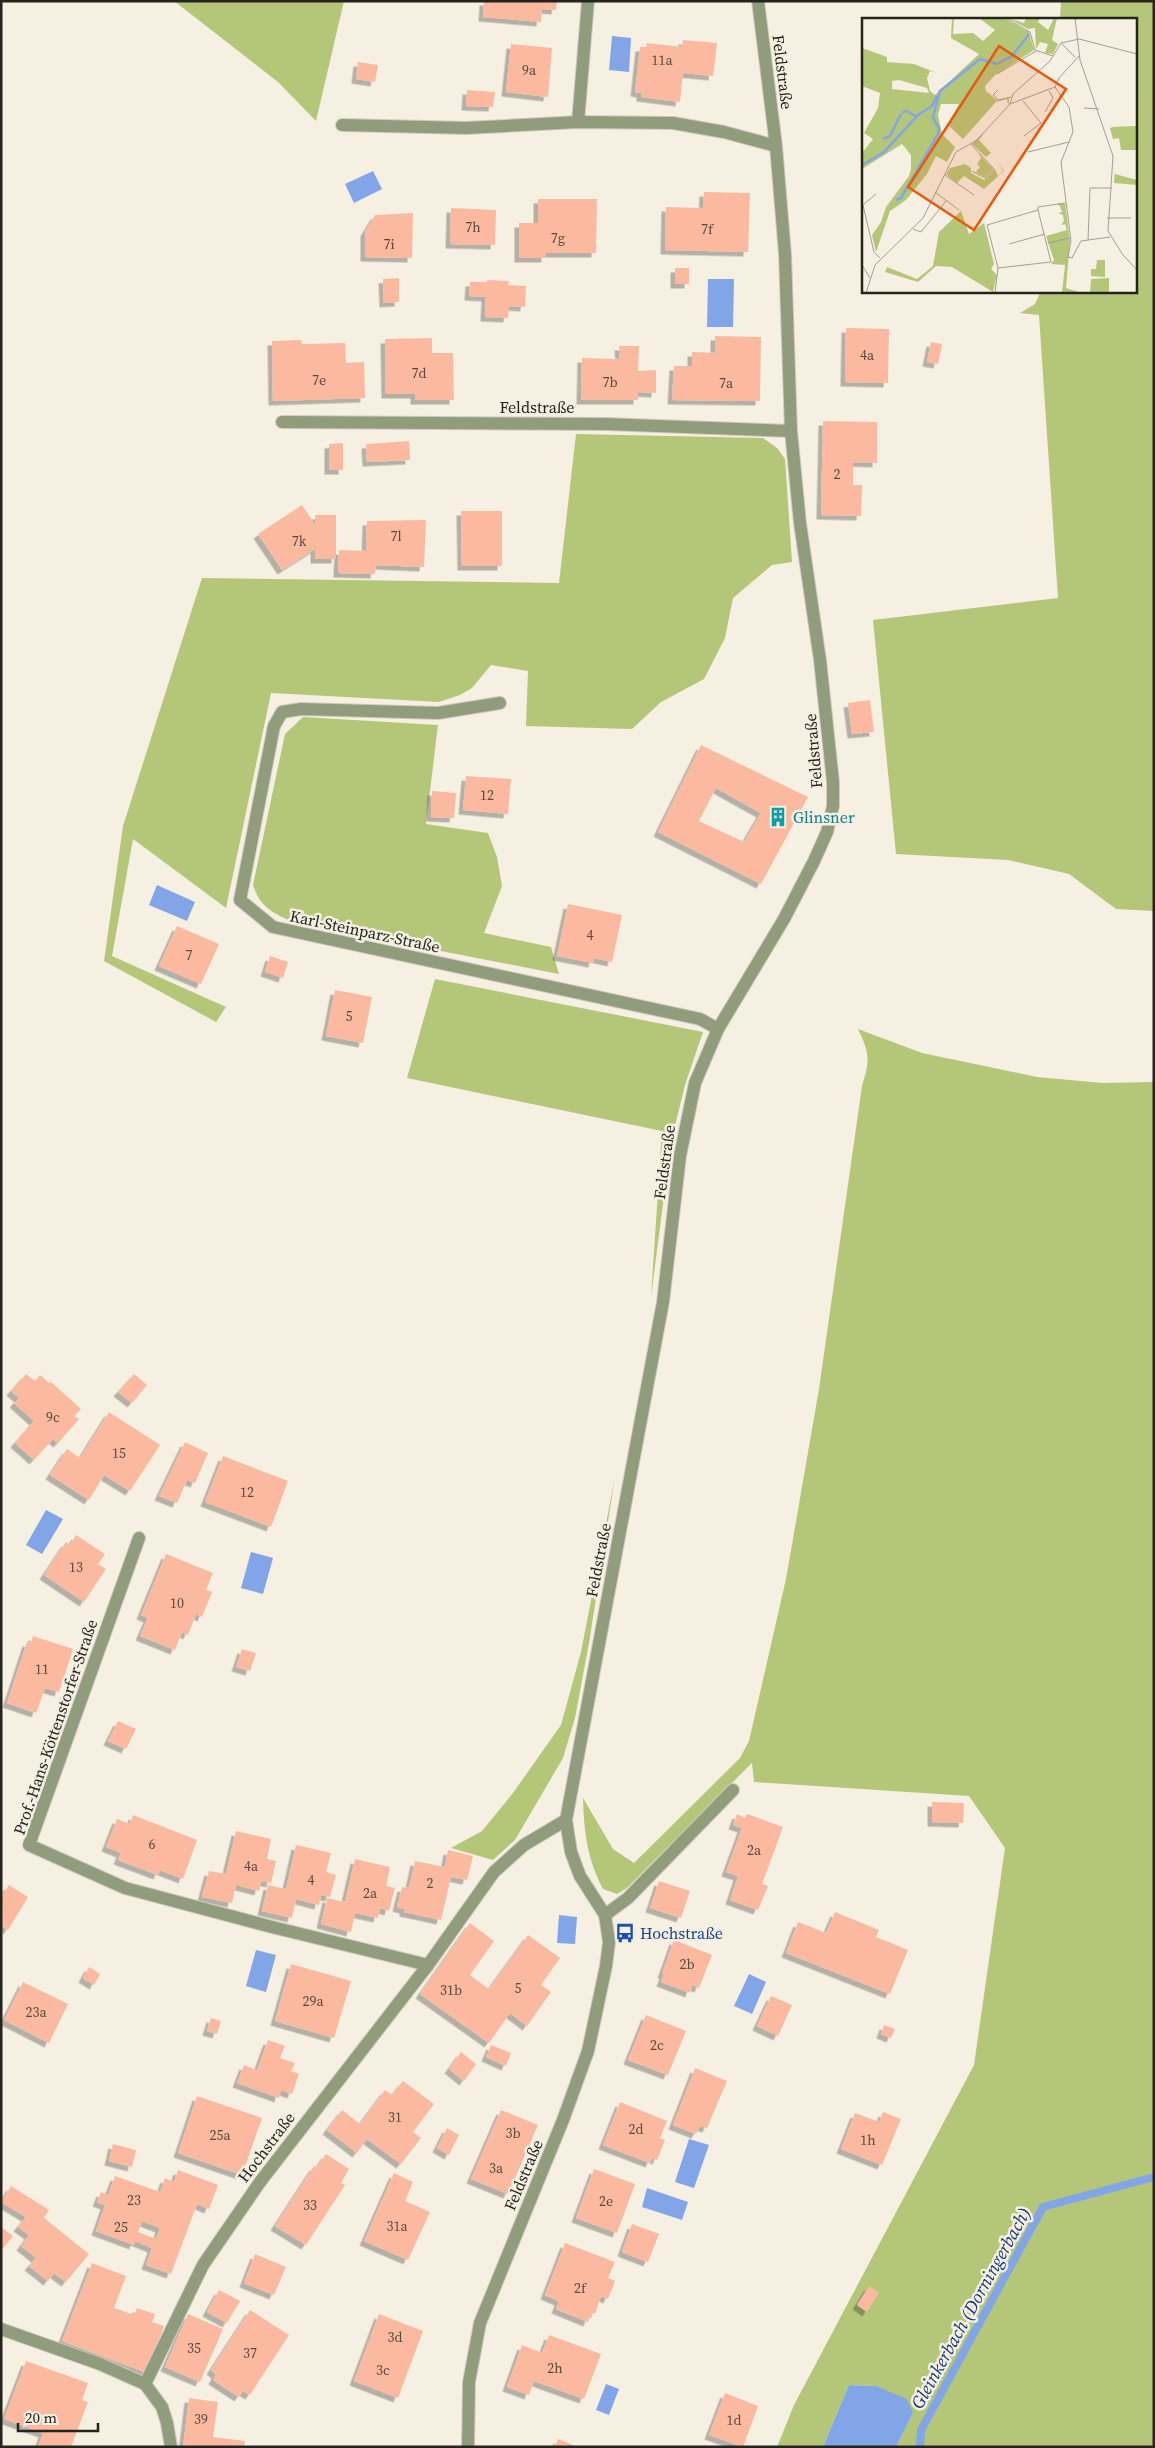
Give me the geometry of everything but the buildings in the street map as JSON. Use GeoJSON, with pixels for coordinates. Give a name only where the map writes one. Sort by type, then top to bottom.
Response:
{"type":"FeatureCollection","features":[{"type":"Feature","properties":{"kind":"street"},"geometry":{"type":"LineString","coordinates":[[578,122],[588,1]]}},
{"type":"Feature","properties":{"kind":"street","name":"Feldstraße"},"geometry":{"type":"LineString","coordinates":[[468,2447],[469,2382],[480,2323],[563,2120],[588,2051],[606,1966],[609,1942],[605,1915],[580,1876],[571,1852],[566,1820],[663,1302],[686,1119],[695,1083],[718,1029],[784,918],[814,861],[827,832],[833,806],[833,782],[820,660],[800,524],[791,432],[785,254],[776,146],[758,1]]}},
{"type":"Feature","properties":{"kind":"street"},"geometry":{"type":"LineString","coordinates":[[342,125],[466,128],[578,122],[673,122],[724,132],[776,146]]}},
{"type":"Feature","properties":{"kind":"street","name":"Feldstraße"},"geometry":{"type":"LineString","coordinates":[[282,422],[606,424],[791,432]]}},
{"type":"Feature","properties":{"kind":"street","name":"Karl-Steinparz-Straße"},"geometry":{"type":"LineString","coordinates":[[500,703],[438,713],[301,709],[282,712],[274,726],[240,900],[273,928],[700,1019],[718,1029]]}},
{"type":"Feature","properties":{"kind":"street","name":"Prof.-Hans-Köttenstorfer-Straße"},"geometry":{"type":"LineString","coordinates":[[139,1538],[29,1845],[125,1888],[272,1927],[428,1965]]}},
{"type":"Feature","properties":{"kind":"street"},"geometry":{"type":"LineString","coordinates":[[605,1915],[628,1898],[733,1790]]}},
{"type":"Feature","properties":{"kind":"street","name":"Hochstraße"},"geometry":{"type":"LineString","coordinates":[[145,2384],[187,2293],[224,2232],[303,2124],[428,1965],[494,1872],[524,1845],[566,1820]]}},
{"type":"Feature","properties":{"kind":"street"},"geometry":{"type":"LineString","coordinates":[[1,2329],[100,2364],[145,2384],[162,2407],[171,2447]]}},
{"type":"Feature","properties":{"kind":"green space"},"geometry":{"type":"Polygon","coordinates":[[[174,1],[344,1],[316,121],[278,82],[174,1]]]}},
{"type":"Feature","properties":{"kind":"green space"},"geometry":{"type":"Polygon","coordinates":[[[1061,1],[1154,1],[1154,911],[1116,909],[1069,874],[1008,860],[896,854],[873,620],[1058,598],[1039,315],[1020,313],[1035,304],[1041,292],[1138,292],[1138,18],[1060,18],[1061,1]]]}},
{"type":"Feature","properties":{"kind":"green space"},"geometry":{"type":"Polygon","coordinates":[[[576,434],[763,438],[777,448],[785,459],[792,562],[772,565],[733,598],[725,638],[704,679],[661,702],[632,729],[526,726],[528,671],[491,665],[472,688],[460,695],[439,702],[271,693],[226,908],[133,839],[112,956],[226,1007],[216,1022],[104,961],[123,826],[202,578],[559,583],[576,434]]]}},
{"type":"Feature","properties":{"kind":"green space"},"geometry":{"type":"Polygon","coordinates":[[[303,717],[438,725],[426,824],[488,833],[497,857],[502,886],[484,933],[551,947],[559,974],[293,922],[273,912],[263,904],[253,885],[285,734],[303,717]]]}},
{"type":"Feature","properties":{"kind":"green space"},"geometry":{"type":"Polygon","coordinates":[[[435,979],[703,1032],[685,1085],[671,1142],[651,1297],[662,1131],[407,1078],[435,979]]]}},
{"type":"Feature","properties":{"kind":"green space"},"geometry":{"type":"Polygon","coordinates":[[[858,1029],[922,1053],[1037,1077],[1103,1083],[1154,1082],[1154,2447],[896,2447],[913,2413],[876,2386],[849,2385],[823,2447],[777,2447],[794,2405],[974,2065],[1005,1848],[969,1796],[754,1782],[752,1763],[627,1888],[617,1894],[603,1889],[593,1866],[587,1845],[583,1798],[613,1849],[634,1863],[740,1758],[749,1741],[786,1579],[819,1389],[862,1086],[868,1057],[858,1029]]]}},
{"type":"Feature","properties":{"kind":"green space"},"geometry":{"type":"Polygon","coordinates":[[[615,1477],[589,1643],[575,1718],[563,1758],[515,1840],[493,1860],[451,1848],[482,1831],[513,1793],[561,1725],[581,1652],[615,1477]]]}},
{"type":"Feature","properties":{"kind":"water"},"geometry":{"type":"Polygon","coordinates":[[[612,36],[631,38],[629,72],[609,70],[612,36]]]}},
{"type":"Feature","properties":{"kind":"water"},"geometry":{"type":"Polygon","coordinates":[[[373,171],[382,189],[354,203],[345,184],[373,171]]]}},
{"type":"Feature","properties":{"kind":"water"},"geometry":{"type":"Polygon","coordinates":[[[708,279],[734,279],[733,327],[707,327],[708,279]]]}},
{"type":"Feature","properties":{"kind":"water"},"geometry":{"type":"Polygon","coordinates":[[[157,885],[195,902],[187,921],[149,905],[157,885]]]}},
{"type":"Feature","properties":{"kind":"water"},"geometry":{"type":"Polygon","coordinates":[[[46,1510],[63,1519],[42,1554],[26,1545],[46,1510]]]}},
{"type":"Feature","properties":{"kind":"water"},"geometry":{"type":"Polygon","coordinates":[[[251,1552],[273,1558],[263,1594],[241,1588],[251,1552]]]}},
{"type":"Feature","properties":{"kind":"water"},"geometry":{"type":"Polygon","coordinates":[[[559,1915],[577,1917],[575,1944],[557,1943],[559,1915]]]}},
{"type":"Feature","properties":{"kind":"water"},"geometry":{"type":"Polygon","coordinates":[[[256,1950],[276,1955],[266,1992],[246,1986],[256,1950]]]}},
{"type":"Feature","properties":{"kind":"water"},"geometry":{"type":"Polygon","coordinates":[[[749,1974],[766,1982],[752,2014],[734,2006],[749,1974]]]}},
{"type":"Feature","properties":{"kind":"water"},"geometry":{"type":"Polygon","coordinates":[[[689,2139],[709,2145],[694,2188],[675,2182],[689,2139]]]}},
{"type":"Feature","properties":{"kind":"water"},"geometry":{"type":"Polygon","coordinates":[[[647,2188],[688,2202],[682,2220],[642,2207],[647,2188]]]}},
{"type":"Feature","properties":{"kind":"water"},"geometry":{"type":"Polygon","coordinates":[[[606,2384],[619,2389],[609,2415],[596,2410],[606,2384]]]}},
{"type":"Feature","properties":{"kind":"water"},"geometry":{"type":"Polygon","coordinates":[[[849,2385],[876,2386],[907,2399],[913,2413],[896,2447],[823,2447],[849,2385]]]}},
{"type":"Feature","properties":{"kind":"waterway","name":"Gleinkerbach (Dorningerbach)"},"geometry":{"type":"LineString","coordinates":[[920,2447],[921,2430],[1043,2207],[1154,2177]]}},
{"type":"Feature","properties":{"kind":"place","name":"Glinsner"},"geometry":{"type":"Point","coordinates":[778,817]}},
{"type":"Feature","properties":{"kind":"place","name":"Hochstraße"},"geometry":{"type":"Point","coordinates":[625,1933]}}]}
